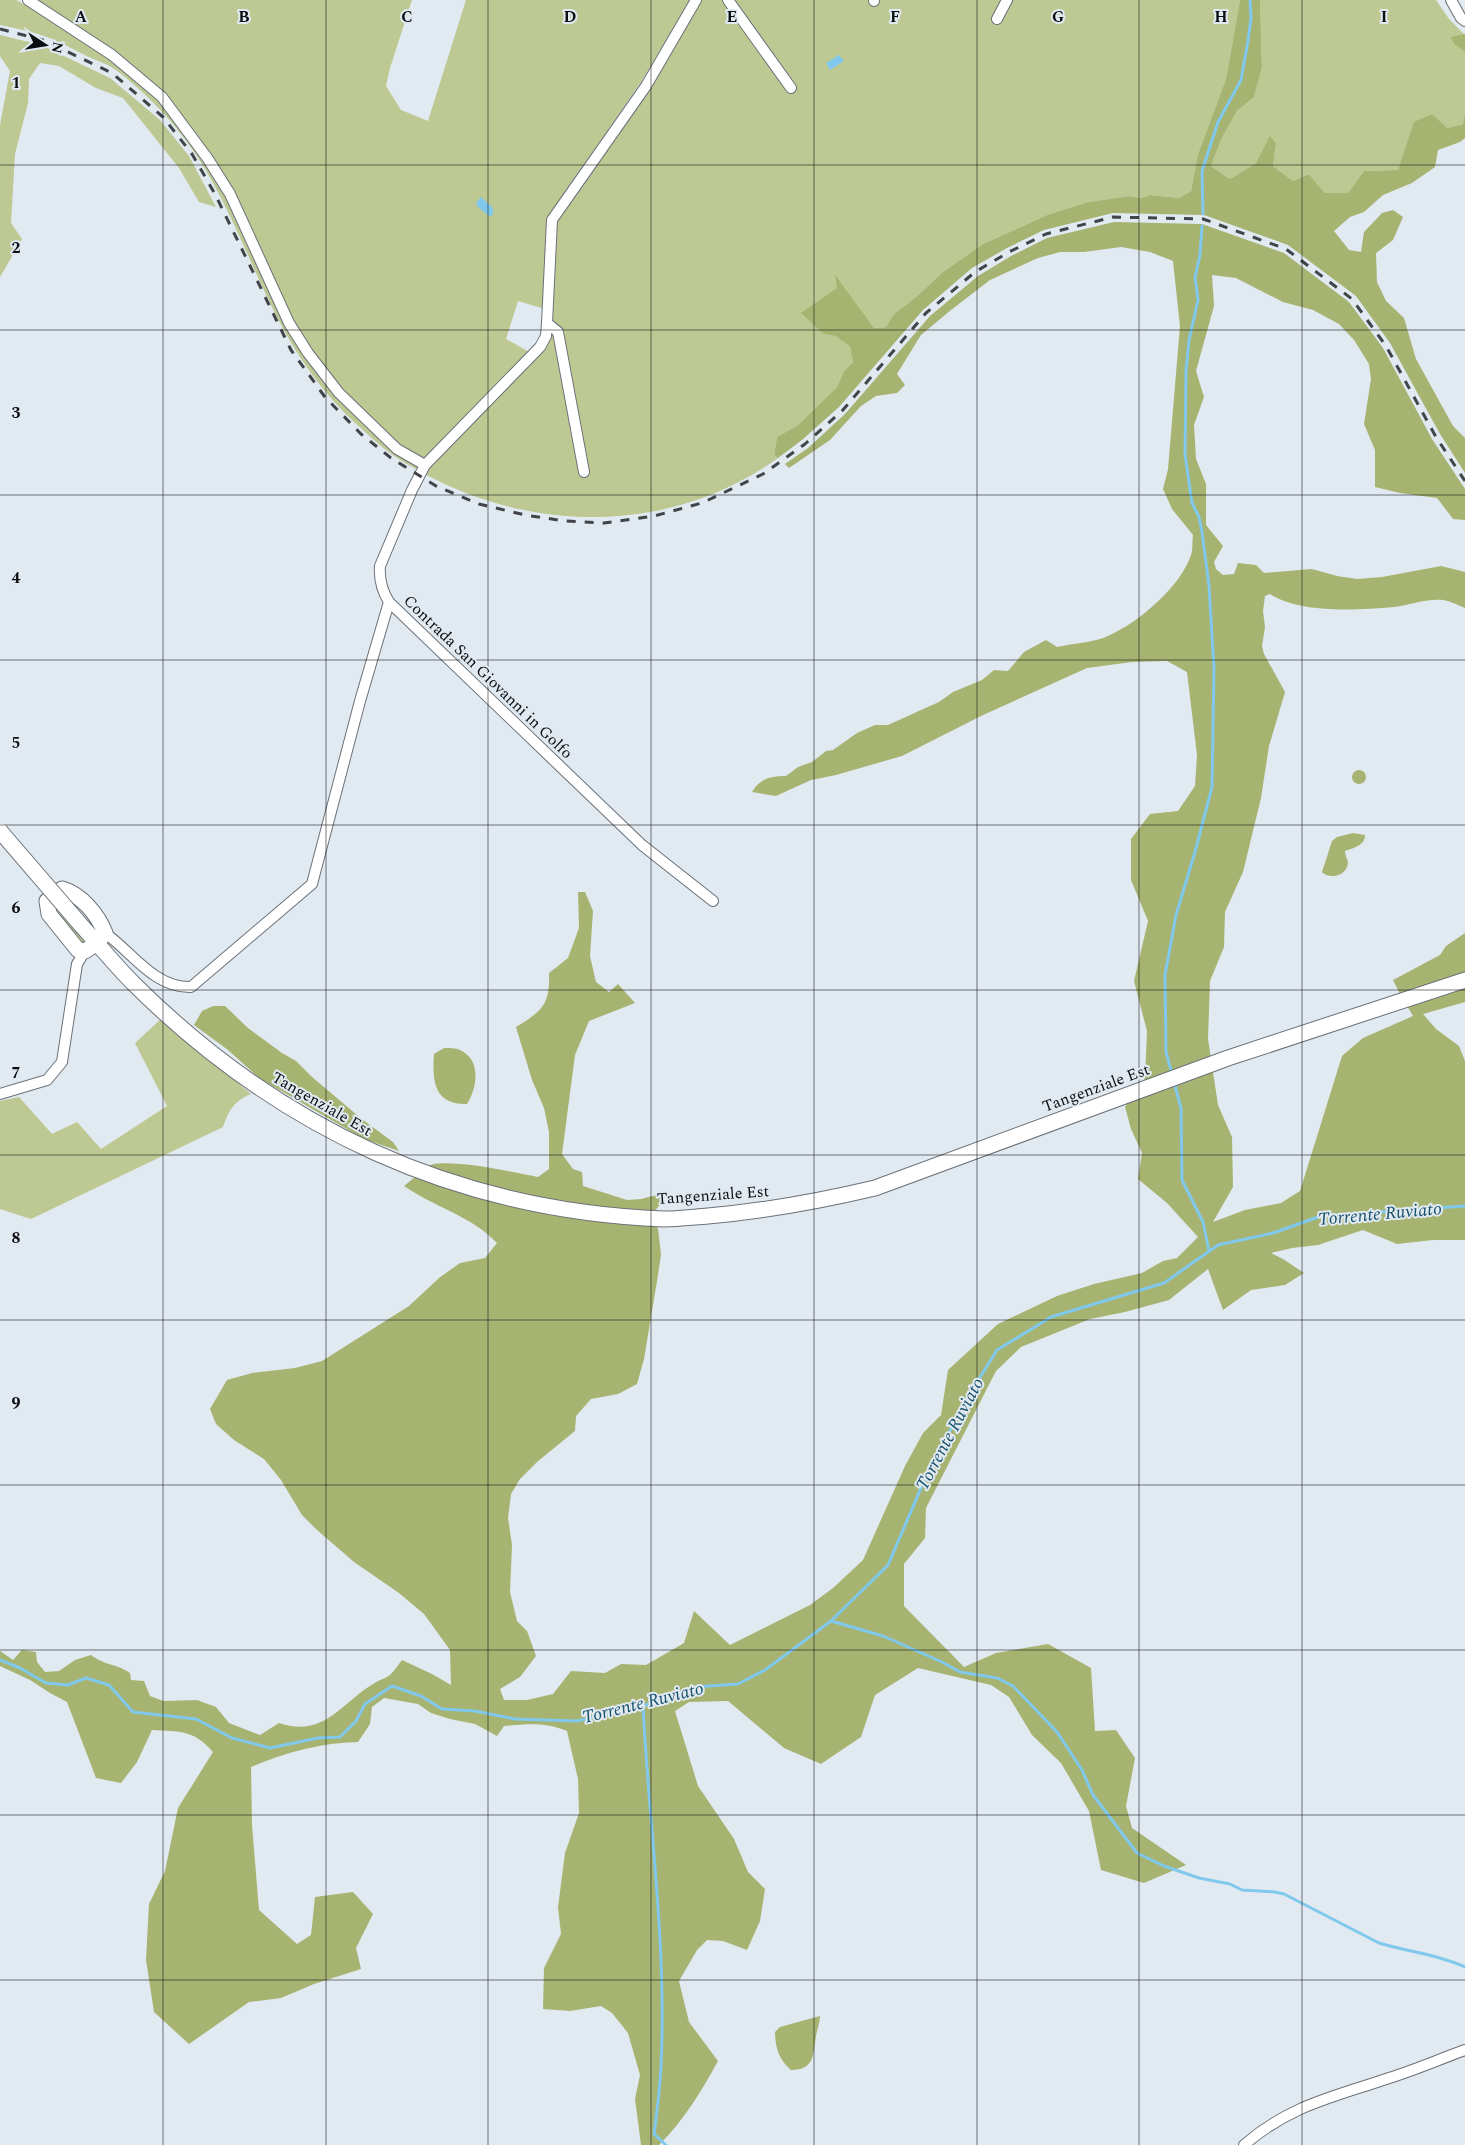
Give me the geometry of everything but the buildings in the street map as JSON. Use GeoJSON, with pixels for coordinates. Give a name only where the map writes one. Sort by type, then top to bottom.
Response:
{"type":"FeatureCollection","features":[{"type":"Feature","properties":{"kind":"main road","name":"Tangenziale Est"},"geometry":{"type":"LineString","coordinates":[[0,831],[132,983],[194,1039],[262,1091],[314,1122],[364,1148],[419,1172],[528,1203],[583,1211],[665,1219],[753,1212],[833,1198],[876,1188],[1228,1058],[1465,980]]}},
{"type":"Feature","properties":{"kind":"street"},"geometry":{"type":"LineString","coordinates":[[28,0],[112,55],[162,97],[208,159],[230,194],[289,322],[308,353],[339,393],[397,449],[425,465]]}},
{"type":"Feature","properties":{"kind":"street","name":"Contrada San Giovanni in Golfo"},"geometry":{"type":"LineString","coordinates":[[696,0],[646,86],[552,220],[546,336],[540,347],[425,465],[412,490],[380,566],[380,575],[384,595],[389,602],[614,820],[642,845],[713,901]]}},
{"type":"Feature","properties":{"kind":"street"},"geometry":{"type":"LineString","coordinates":[[728,0],[791,88]]}},
{"type":"Feature","properties":{"kind":"street"},"geometry":{"type":"LineString","coordinates":[[997,19],[1007,0]]}},
{"type":"Feature","properties":{"kind":"street"},"geometry":{"type":"LineString","coordinates":[[1451,0],[1461,18],[1465,21]]}},
{"type":"Feature","properties":{"kind":"street"},"geometry":{"type":"LineString","coordinates":[[547,323],[558,332],[584,472]]}},
{"type":"Feature","properties":{"kind":"street"},"geometry":{"type":"LineString","coordinates":[[0,1094],[47,1080],[62,1062],[77,964],[95,942],[175,986],[191,987],[312,884],[360,701],[389,602]]}},
{"type":"Feature","properties":{"kind":"street"},"geometry":{"type":"LineString","coordinates":[[1244,2145],[1264,2128],[1304,2106],[1399,2075],[1465,2050]]}},
{"type":"Feature","properties":{"kind":"green space"},"geometry":{"type":"Polygon","coordinates":[[[0,0],[16,0],[29,7],[31,0],[412,0],[386,86],[401,110],[428,121],[466,0],[690,0],[641,82],[551,212],[545,309],[518,301],[506,339],[531,353],[416,469],[388,452],[353,421],[333,401],[306,366],[277,317],[220,195],[192,149],[166,117],[137,87],[110,66],[50,38],[0,25],[0,0]]]}},
{"type":"Feature","properties":{"kind":"green space"},"geometry":{"type":"Polygon","coordinates":[[[698,0],[1240,0],[1226,79],[1198,154],[1191,191],[1179,198],[1150,195],[1141,198],[1130,196],[1088,202],[1047,215],[983,244],[943,272],[893,315],[886,327],[874,328],[856,305],[837,287],[824,334],[835,336],[851,346],[853,362],[844,371],[837,387],[798,425],[777,437],[774,455],[778,458],[737,483],[694,501],[649,512],[603,517],[557,515],[511,507],[466,493],[423,473],[544,346],[554,221],[698,0]]]}},
{"type":"Feature","properties":{"kind":"green space"},"geometry":{"type":"Polygon","coordinates":[[[1240,0],[1260,0],[1262,68],[1254,97],[1237,111],[1221,140],[1211,166],[1230,179],[1256,163],[1270,136],[1276,144],[1273,166],[1293,181],[1309,174],[1325,193],[1348,193],[1364,171],[1398,170],[1414,122],[1432,114],[1447,128],[1463,124],[1465,112],[1465,138],[1460,142],[1438,150],[1435,167],[1412,183],[1383,195],[1364,212],[1350,217],[1334,231],[1349,250],[1361,252],[1364,232],[1382,213],[1393,210],[1403,217],[1393,240],[1376,253],[1377,282],[1386,301],[1404,318],[1416,359],[1453,426],[1465,438],[1465,473],[1440,434],[1390,343],[1356,296],[1288,245],[1204,215],[1113,213],[1044,230],[1007,248],[972,268],[923,310],[839,407],[802,440],[778,458],[774,455],[777,437],[798,425],[837,387],[844,371],[853,362],[850,346],[835,336],[824,334],[801,313],[837,288],[835,275],[874,328],[886,327],[893,315],[943,272],[983,244],[1047,215],[1088,202],[1130,196],[1141,198],[1150,195],[1179,198],[1191,191],[1198,154],[1226,79],[1240,0]]]}},
{"type":"Feature","properties":{"kind":"green space"},"geometry":{"type":"Polygon","coordinates":[[[1260,0],[1436,0],[1449,19],[1464,34],[1450,37],[1454,44],[1465,52],[1465,112],[1463,124],[1447,128],[1403,157],[1398,170],[1364,171],[1348,193],[1325,193],[1309,174],[1293,181],[1273,166],[1276,144],[1256,163],[1230,179],[1211,166],[1221,140],[1237,111],[1254,97],[1262,68],[1260,0]]]}},
{"type":"Feature","properties":{"kind":"green space"},"geometry":{"type":"Polygon","coordinates":[[[1465,34],[1465,52],[1454,44],[1450,37],[1465,34]]]}},
{"type":"Feature","properties":{"kind":"green space"},"geometry":{"type":"Polygon","coordinates":[[[0,35],[41,45],[110,78],[160,120],[189,156],[216,207],[199,202],[179,168],[123,98],[96,88],[59,66],[40,63],[29,79],[28,103],[15,154],[11,223],[22,239],[0,277],[0,125],[10,71],[0,56],[0,35]]]}},
{"type":"Feature","properties":{"kind":"green space"},"geometry":{"type":"Polygon","coordinates":[[[1114,222],[1202,224],[1284,253],[1349,302],[1383,348],[1432,439],[1465,489],[1465,520],[1453,519],[1437,498],[1400,493],[1375,487],[1375,450],[1364,424],[1371,379],[1369,364],[1354,340],[1339,324],[1313,310],[1283,302],[1236,278],[1212,275],[1214,306],[1196,371],[1204,397],[1194,425],[1196,459],[1206,484],[1206,525],[1223,546],[1214,562],[1216,569],[1223,575],[1234,574],[1238,563],[1256,565],[1264,573],[1312,569],[1357,579],[1382,577],[1441,566],[1465,572],[1465,608],[1448,601],[1437,600],[1394,607],[1364,609],[1313,608],[1297,605],[1270,594],[1265,596],[1263,611],[1265,627],[1262,646],[1264,654],[1285,692],[1269,746],[1261,798],[1243,872],[1225,912],[1224,947],[1210,981],[1208,1039],[1218,1105],[1232,1137],[1233,1187],[1213,1222],[1245,1210],[1281,1203],[1300,1191],[1342,1056],[1363,1038],[1413,1016],[1407,1006],[1465,987],[1465,1002],[1423,1014],[1436,1029],[1459,1046],[1465,1061],[1465,1240],[1433,1240],[1397,1244],[1363,1230],[1318,1245],[1271,1253],[1304,1273],[1285,1285],[1251,1290],[1223,1310],[1208,1269],[1169,1300],[1090,1319],[1021,1347],[996,1371],[926,1508],[925,1538],[904,1564],[904,1606],[964,1667],[996,1653],[1048,1644],[1091,1668],[1095,1731],[1116,1730],[1135,1758],[1126,1806],[1132,1828],[1186,1865],[1144,1883],[1101,1870],[1089,1811],[1061,1763],[1032,1735],[1009,1697],[991,1685],[918,1668],[875,1695],[861,1737],[821,1764],[784,1748],[728,1701],[689,1702],[675,1711],[698,1786],[734,1839],[748,1872],[765,1889],[760,1921],[747,1950],[723,1941],[707,1940],[697,1950],[679,1981],[689,2022],[718,2061],[691,2105],[659,2145],[641,2145],[635,2099],[640,2075],[628,2033],[612,2013],[601,2006],[570,2011],[543,2009],[544,1968],[561,1934],[558,1907],[565,1853],[579,1813],[578,1779],[567,1731],[536,1724],[504,1726],[497,1736],[475,1724],[431,1713],[418,1704],[384,1698],[372,1707],[370,1724],[358,1742],[330,1744],[303,1749],[251,1767],[252,1825],[259,1910],[297,1944],[311,1935],[315,1897],[353,1892],[373,1914],[356,1948],[361,1969],[314,1984],[281,1998],[249,2002],[189,2044],[154,2012],[146,1960],[149,1904],[165,1871],[178,1808],[213,1752],[192,1735],[152,1730],[137,1762],[121,1783],[96,1778],[67,1702],[30,1680],[0,1666],[0,1651],[13,1660],[22,1650],[36,1652],[37,1662],[45,1672],[59,1671],[75,1660],[91,1655],[130,1673],[131,1680],[144,1681],[150,1696],[163,1701],[197,1700],[216,1707],[229,1723],[260,1735],[279,1723],[308,1726],[320,1723],[361,1692],[390,1675],[402,1660],[451,1685],[450,1650],[424,1614],[399,1593],[354,1562],[317,1530],[302,1515],[281,1480],[264,1459],[234,1440],[216,1424],[210,1409],[227,1380],[252,1373],[295,1368],[322,1361],[409,1306],[439,1278],[460,1263],[485,1258],[497,1243],[476,1226],[404,1186],[415,1177],[473,1195],[654,1225],[658,1228],[661,1255],[644,1359],[637,1384],[618,1394],[591,1399],[576,1416],[575,1431],[537,1462],[520,1479],[511,1494],[508,1518],[512,1545],[510,1592],[517,1621],[527,1631],[536,1656],[520,1677],[500,1689],[504,1700],[527,1700],[553,1694],[571,1671],[605,1673],[621,1664],[646,1665],[684,1643],[694,1611],[730,1645],[810,1605],[833,1588],[863,1560],[905,1466],[923,1433],[941,1415],[948,1370],[998,1324],[1057,1296],[1094,1284],[1142,1273],[1163,1261],[1177,1258],[1198,1237],[1167,1203],[1138,1179],[1142,1153],[1131,1129],[1125,1107],[1145,1078],[1147,1031],[1134,981],[1148,921],[1131,880],[1131,839],[1150,814],[1178,811],[1195,786],[1197,755],[1187,672],[1167,661],[1132,662],[1087,668],[983,715],[902,756],[836,775],[811,780],[776,796],[752,792],[763,781],[771,777],[786,776],[798,767],[812,762],[826,751],[833,750],[857,733],[875,725],[888,725],[939,702],[953,692],[982,680],[994,670],[1008,671],[1024,652],[1046,640],[1057,647],[1097,640],[1110,635],[1158,602],[1169,591],[1186,567],[1192,553],[1193,535],[1172,509],[1163,489],[1168,469],[1180,326],[1173,261],[1150,252],[1121,247],[1084,252],[1060,252],[1038,258],[990,280],[921,335],[897,374],[905,385],[897,393],[876,396],[861,406],[830,440],[789,468],[785,464],[808,448],[845,414],[930,316],[978,276],[1011,256],[1047,238],[1114,222]]]}},
{"type":"Feature","properties":{"kind":"green space"},"geometry":{"type":"Polygon","coordinates":[[[1359,770],[1364,772],[1366,777],[1364,782],[1359,784],[1354,782],[1352,777],[1354,772],[1359,770]]]}},
{"type":"Feature","properties":{"kind":"green space"},"geometry":{"type":"Polygon","coordinates":[[[1353,833],[1365,835],[1363,842],[1358,846],[1345,851],[1348,863],[1345,871],[1333,876],[1322,872],[1332,841],[1337,837],[1353,833]]]}},
{"type":"Feature","properties":{"kind":"green space"},"geometry":{"type":"Polygon","coordinates":[[[578,892],[585,892],[593,911],[590,956],[596,982],[609,992],[618,984],[635,1003],[589,1021],[575,1055],[562,1154],[573,1169],[582,1172],[583,1186],[627,1200],[641,1199],[664,1193],[662,1202],[654,1212],[529,1197],[425,1168],[433,1164],[461,1164],[538,1177],[549,1169],[549,1132],[544,1108],[532,1080],[516,1027],[538,1012],[543,1006],[548,993],[549,973],[568,958],[579,928],[578,892]]]}},
{"type":"Feature","properties":{"kind":"green space"},"geometry":{"type":"Polygon","coordinates":[[[52,906],[88,944],[82,944],[64,926],[52,906]]]}},
{"type":"Feature","properties":{"kind":"green space"},"geometry":{"type":"Polygon","coordinates":[[[1465,933],[1465,974],[1401,996],[1393,980],[1440,955],[1446,946],[1465,933]]]}},
{"type":"Feature","properties":{"kind":"green space"},"geometry":{"type":"Polygon","coordinates":[[[213,1006],[225,1006],[248,1028],[296,1061],[363,1120],[393,1142],[399,1151],[364,1139],[259,1078],[228,1050],[194,1025],[202,1011],[213,1006]]]}},
{"type":"Feature","properties":{"kind":"green space"},"geometry":{"type":"Polygon","coordinates":[[[161,1019],[251,1094],[240,1100],[233,1107],[223,1127],[31,1219],[0,1209],[0,1101],[19,1097],[52,1134],[77,1122],[101,1149],[167,1106],[135,1043],[161,1019]]]}},
{"type":"Feature","properties":{"kind":"green space"},"geometry":{"type":"Polygon","coordinates":[[[444,1048],[460,1050],[472,1060],[475,1067],[475,1083],[467,1104],[448,1100],[437,1090],[434,1073],[434,1054],[444,1048]]]}},
{"type":"Feature","properties":{"kind":"green space"},"geometry":{"type":"Polygon","coordinates":[[[820,2016],[813,2055],[809,2064],[799,2069],[791,2070],[778,2053],[775,2032],[780,2027],[820,2016]]]}},
{"type":"Feature","properties":{"kind":"water"},"geometry":{"type":"Polygon","coordinates":[[[839,55],[844,61],[830,70],[826,63],[839,55]]]}},
{"type":"Feature","properties":{"kind":"water"},"geometry":{"type":"Polygon","coordinates":[[[481,197],[493,208],[493,215],[489,216],[478,207],[476,203],[481,197]]]}},
{"type":"Feature","properties":{"kind":"waterway"},"geometry":{"type":"LineString","coordinates":[[1203,214],[1202,171],[1218,122],[1241,80],[1251,18],[1250,0]]}},
{"type":"Feature","properties":{"kind":"waterway"},"geometry":{"type":"LineString","coordinates":[[1172,1074],[1166,1052],[1165,975],[1176,915],[1212,787],[1214,668],[1209,586],[1202,532],[1199,517],[1192,503],[1185,454],[1186,371],[1189,340],[1198,300],[1195,277],[1200,255],[1202,226]]}},
{"type":"Feature","properties":{"kind":"waterway"},"geometry":{"type":"LineString","coordinates":[[1174,1082],[1181,1108],[1182,1180],[1203,1222],[1209,1251]]}},
{"type":"Feature","properties":{"kind":"waterway","name":"Torrente Ruviato"},"geometry":{"type":"LineString","coordinates":[[0,1660],[20,1668],[46,1683],[68,1685],[86,1678],[109,1685],[133,1712],[196,1719],[232,1738],[270,1748],[318,1738],[340,1737],[356,1721],[365,1704],[392,1686],[421,1696],[442,1709],[475,1711],[515,1719],[577,1721],[643,1706],[694,1687],[738,1684],[765,1670],[831,1621],[888,1565],[921,1488],[964,1403],[997,1350],[1051,1317],[1164,1283],[1218,1245],[1273,1233],[1321,1216],[1465,1206]]}},
{"type":"Feature","properties":{"kind":"waterway"},"geometry":{"type":"LineString","coordinates":[[831,1621],[883,1636],[960,1672],[997,1678],[1013,1686],[1057,1732],[1082,1770],[1093,1795],[1137,1853],[1164,1866],[1199,1878],[1230,1884],[1242,1890],[1284,1894],[1379,1943],[1444,1959],[1465,1967]]}},
{"type":"Feature","properties":{"kind":"waterway"},"geometry":{"type":"LineString","coordinates":[[643,1706],[662,1976],[661,2066],[654,2134],[666,2145]]}},
{"type":"Feature","properties":{"kind":"railway"},"geometry":{"type":"LineString","coordinates":[[0,29],[43,40],[112,73],[163,117],[192,154],[215,194],[291,350],[325,397],[361,434],[391,458],[436,486],[479,504],[525,515],[565,521],[604,523],[654,516],[702,503],[763,474],[805,444],[842,411],[926,313],[975,272],[1009,252],[1046,234],[1113,217],[1203,219],[1286,249],[1352,299],[1386,346],[1436,437],[1465,481]]}}]}
